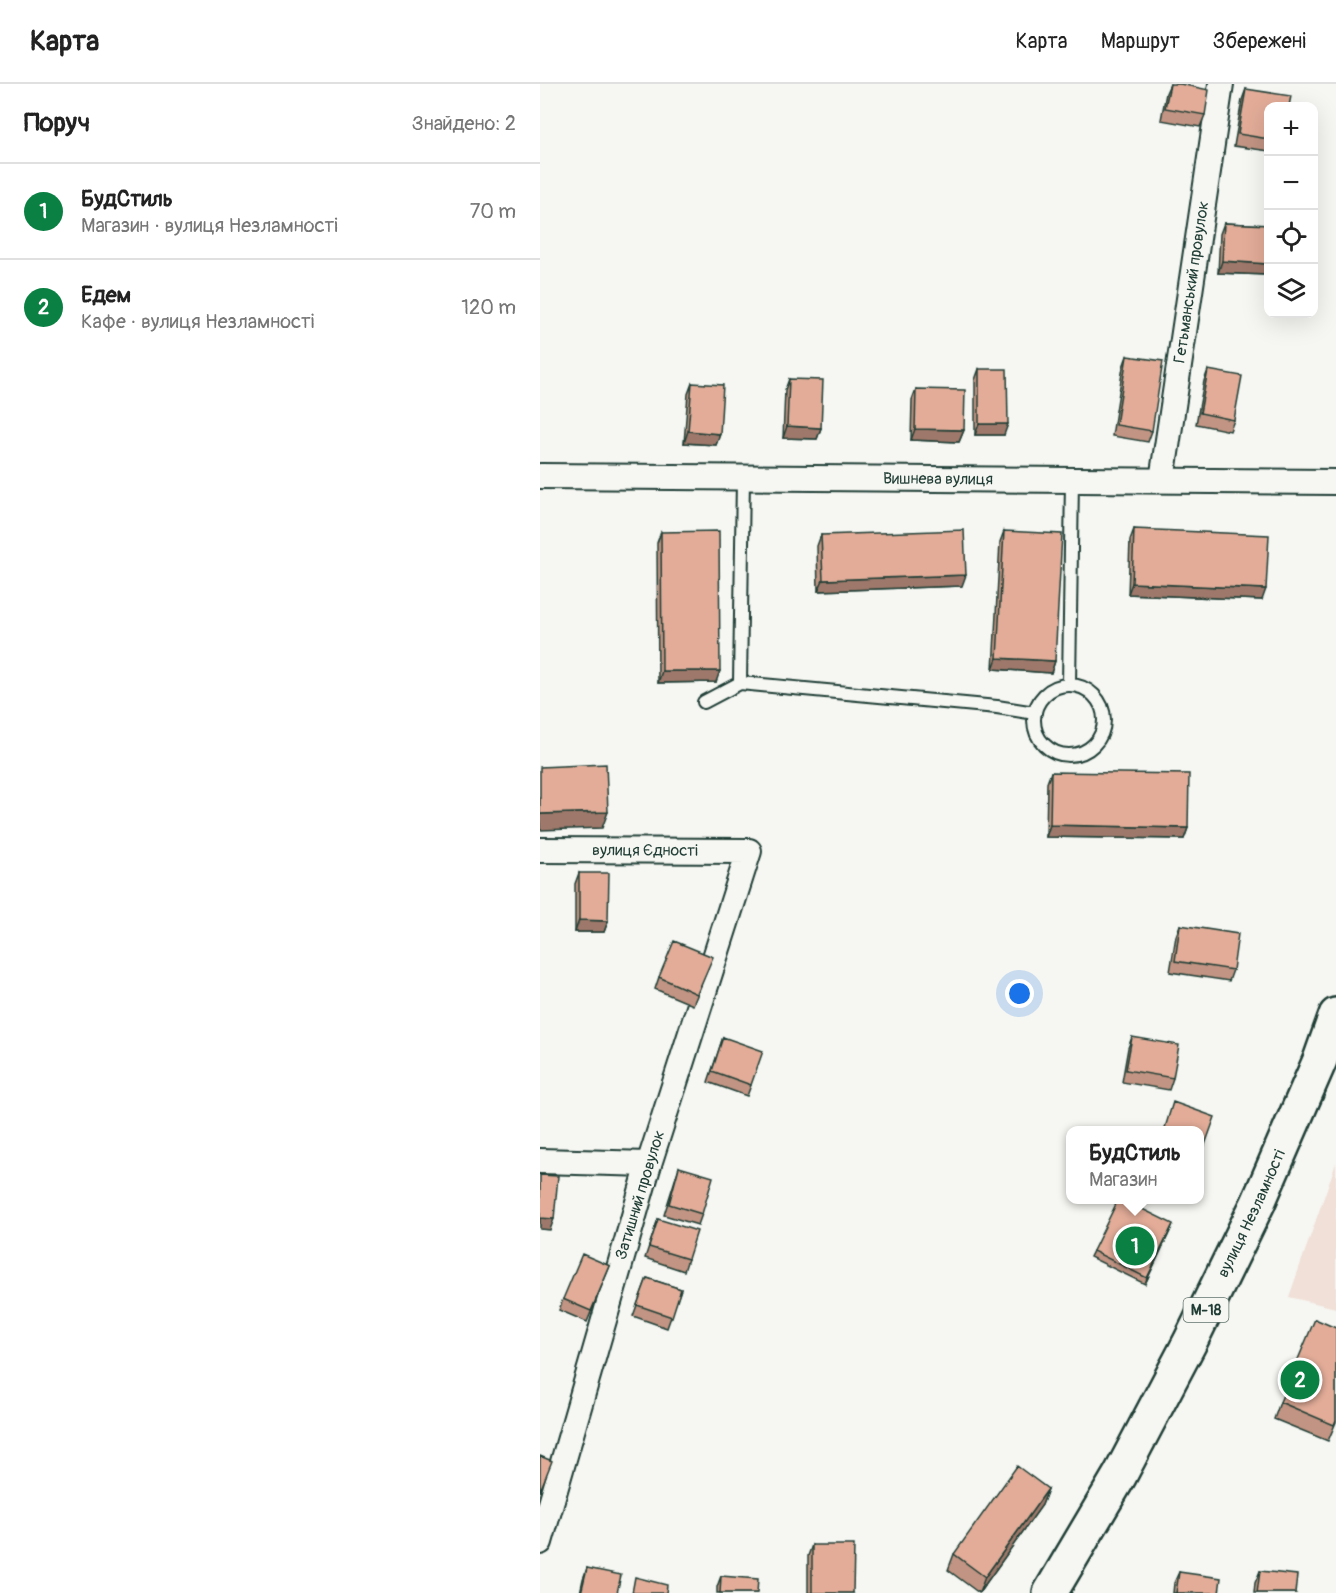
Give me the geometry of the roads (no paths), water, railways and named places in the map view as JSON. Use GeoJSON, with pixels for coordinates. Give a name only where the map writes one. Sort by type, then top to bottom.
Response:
{"type":"FeatureCollection","features":[{"type":"Feature","properties":{"kind":"highway","name":"вулиця Незламності"},"geometry":{"type":"LineString","coordinates":[[1050,1593],[1120,1475],[1190,1342],[1258,1203],[1320,1060],[1336,1015]]}},
{"type":"Feature","properties":{"kind":"street","name":"Гетьманський провулок"},"geometry":{"type":"LineString","coordinates":[[1162,480],[1221,84]]}},
{"type":"Feature","properties":{"kind":"street","name":"Вишнева вулиця"},"geometry":{"type":"LineString","coordinates":[[540,476],[1336,482]]}},
{"type":"Feature","properties":{"kind":"street","name":"вулиця Єдності"},"geometry":{"type":"LineString","coordinates":[[540,850],[749,851]]}},
{"type":"Feature","properties":{"kind":"street","name":"Затишний провулок"},"geometry":{"type":"LineString","coordinates":[[540,1542],[649,1164],[749,851]]}},
{"type":"Feature","properties":{"kind":"street"},"geometry":{"type":"LineString","coordinates":[[540,1161],[649,1164]]}},
{"type":"Feature","properties":{"kind":"lane"},"geometry":{"type":"LineString","coordinates":[[740,683],[743,478]]}},
{"type":"Feature","properties":{"kind":"lane"},"geometry":{"type":"LineString","coordinates":[[1070,685],[1072,480]]}},
{"type":"Feature","properties":{"kind":"lane"},"geometry":{"type":"LineString","coordinates":[[704,702],[740,683],[985,706],[1035,713]]}},
{"type":"Feature","properties":{"kind":"lane"},"geometry":{"type":"LineString","coordinates":[[1077,685],[1098,698],[1105,721],[1096,744],[1075,755],[1062,754],[1051,750],[1042,742],[1036,731],[1035,713],[1043,696],[1053,688],[1077,685]]}},
{"type":"Feature","properties":{"kind":"place","name":"БудСтиль"},"geometry":{"type":"Point","coordinates":[1135,1246]}},
{"type":"Feature","properties":{"kind":"place","name":"Едем"},"geometry":{"type":"Point","coordinates":[1300,1380]}}]}
